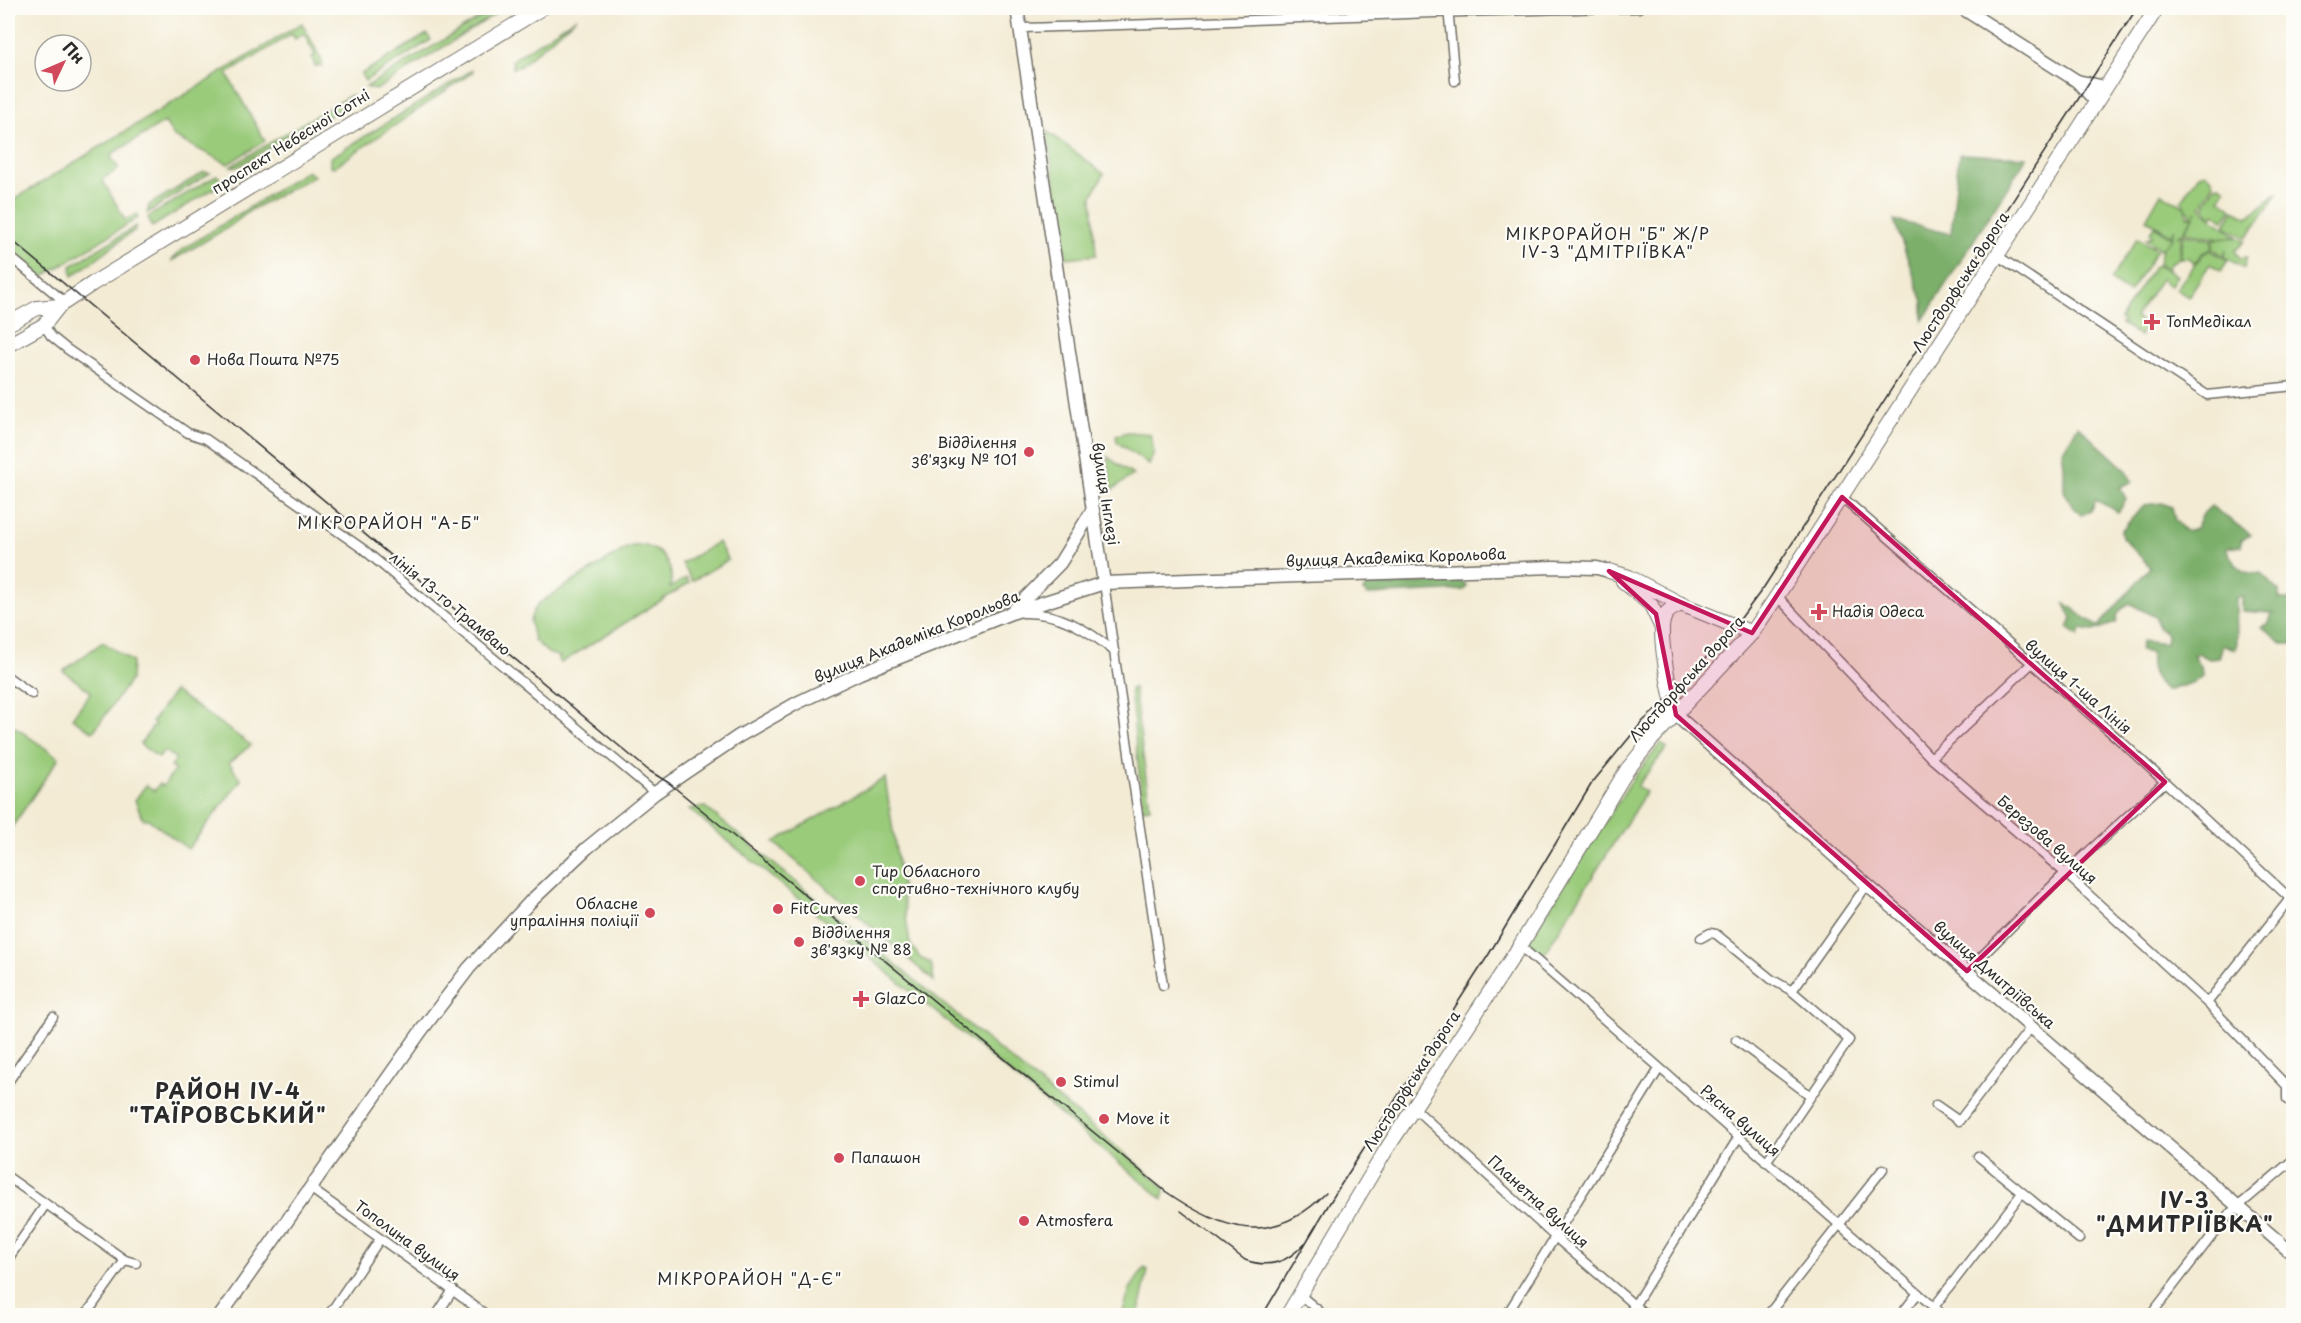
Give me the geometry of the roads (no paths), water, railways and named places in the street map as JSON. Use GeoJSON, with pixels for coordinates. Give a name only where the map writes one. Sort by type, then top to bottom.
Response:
{"type":"FeatureCollection","features":[{"type":"Feature","properties":{"kind":"main road","name":"проспект Небесної Сотні"},"geometry":{"type":"LineString","coordinates":[[8,345],[44,326],[62,304],[542,8]]}},
{"type":"Feature","properties":{"kind":"main road","name":"вулиця Інглезі"},"geometry":{"type":"LineString","coordinates":[[1017,8],[1104,583]]}},
{"type":"Feature","properties":{"kind":"main road"},"geometry":{"type":"LineString","coordinates":[[1962,8],[2077,81],[2096,101]]}},
{"type":"Feature","properties":{"kind":"main road","name":"Люстдорфська дорога"},"geometry":{"type":"LineString","coordinates":[[1287,1316],[1413,1107],[1520,946],[1627,770],[1752,633],[1778,597],[2157,8]]}},
{"type":"Feature","properties":{"kind":"main road"},"geometry":{"type":"LineString","coordinates":[[2077,81],[2105,87]]}},
{"type":"Feature","properties":{"kind":"main road","name":"проспект Небесної Сотні"},"geometry":{"type":"LineString","coordinates":[[8,324],[37,308],[62,304]]}},
{"type":"Feature","properties":{"kind":"main road"},"geometry":{"type":"LineString","coordinates":[[1011,613],[1060,563],[1092,512]]}},
{"type":"Feature","properties":{"kind":"main road","name":"вулиця Академіка Корольова"},"geometry":{"type":"LineString","coordinates":[[220,1316],[421,1030],[469,968],[530,902],[579,856],[655,793],[739,736],[797,703],[860,673],[1011,613],[1104,583],[1553,567],[1583,567],[1610,571]]}},
{"type":"Feature","properties":{"kind":"main road"},"geometry":{"type":"LineString","coordinates":[[1610,571],[1629,577],[1681,604],[1752,633]]}},
{"type":"Feature","properties":{"kind":"main road"},"geometry":{"type":"LineString","coordinates":[[1610,571],[1650,605],[1662,628]]}},
{"type":"Feature","properties":{"kind":"main road"},"geometry":{"type":"LineString","coordinates":[[1676,715],[1669,690],[1662,628],[1664,618],[1670,610],[1681,604]]}},
{"type":"Feature","properties":{"kind":"main road","name":"вулиця Дмитріївська"},"geometry":{"type":"LineString","coordinates":[[1676,715],[1867,885],[2294,1255]]}},
{"type":"Feature","properties":{"kind":"street"},"geometry":{"type":"LineString","coordinates":[[1020,28],[1238,22],[1448,9],[1639,8]]}},
{"type":"Feature","properties":{"kind":"street"},"geometry":{"type":"LineString","coordinates":[[1448,9],[1455,81]]}},
{"type":"Feature","properties":{"kind":"street"},"geometry":{"type":"LineString","coordinates":[[8,255],[62,304]]}},
{"type":"Feature","properties":{"kind":"street"},"geometry":{"type":"LineString","coordinates":[[1998,256],[2207,395],[2294,386]]}},
{"type":"Feature","properties":{"kind":"street","name":"лінія 13-го Трамваю"},"geometry":{"type":"LineString","coordinates":[[44,326],[51,336],[112,380],[188,433],[206,439],[363,549],[655,793]]}},
{"type":"Feature","properties":{"kind":"street","name":"вулиця 1-ша Лінія"},"geometry":{"type":"LineString","coordinates":[[1842,497],[2165,782],[2292,898]]}},
{"type":"Feature","properties":{"kind":"street","name":"вулиця Інглезі"},"geometry":{"type":"LineString","coordinates":[[1104,583],[1163,984]]}},
{"type":"Feature","properties":{"kind":"street","name":"Березова вулиця"},"geometry":{"type":"LineString","coordinates":[[1778,597],[1931,758],[2065,873],[2208,1003],[2287,1086],[2287,1098],[2294,1105]]}},
{"type":"Feature","properties":{"kind":"street"},"geometry":{"type":"LineString","coordinates":[[1011,613],[1054,616],[1075,624],[1115,652]]}},
{"type":"Feature","properties":{"kind":"street"},"geometry":{"type":"LineString","coordinates":[[1931,758],[2031,664]]}},
{"type":"Feature","properties":{"kind":"street"},"geometry":{"type":"LineString","coordinates":[[8,677],[32,694]]}},
{"type":"Feature","properties":{"kind":"street"},"geometry":{"type":"LineString","coordinates":[[1967,971],[2065,873],[2165,782]]}},
{"type":"Feature","properties":{"kind":"street"},"geometry":{"type":"LineString","coordinates":[[1792,991],[1867,885]]}},
{"type":"Feature","properties":{"kind":"street"},"geometry":{"type":"LineString","coordinates":[[2208,1003],[2292,898]]}},
{"type":"Feature","properties":{"kind":"street"},"geometry":{"type":"LineString","coordinates":[[1701,938],[1710,933],[1716,934],[1771,979],[1792,991],[1849,1040],[1766,1162]]}},
{"type":"Feature","properties":{"kind":"street","name":"Рясна вулиця"},"geometry":{"type":"LineString","coordinates":[[1520,946],[1659,1070],[1944,1316]]}},
{"type":"Feature","properties":{"kind":"street"},"geometry":{"type":"LineString","coordinates":[[8,1082],[53,1017]]}},
{"type":"Feature","properties":{"kind":"street"},"geometry":{"type":"LineString","coordinates":[[1936,1105],[1959,1121],[2031,1027]]}},
{"type":"Feature","properties":{"kind":"street"},"geometry":{"type":"LineString","coordinates":[[1736,1040],[1811,1096]]}},
{"type":"Feature","properties":{"kind":"street"},"geometry":{"type":"LineString","coordinates":[[1506,1316],[1659,1070]]}},
{"type":"Feature","properties":{"kind":"street","name":"Планетна вулиця"},"geometry":{"type":"LineString","coordinates":[[1413,1107],[1554,1236],[1647,1316]]}},
{"type":"Feature","properties":{"kind":"street"},"geometry":{"type":"LineString","coordinates":[[1628,1316],[1738,1138]]}},
{"type":"Feature","properties":{"kind":"street"},"geometry":{"type":"LineString","coordinates":[[1978,1156],[2079,1239]]}},
{"type":"Feature","properties":{"kind":"street"},"geometry":{"type":"LineString","coordinates":[[2150,1316],[2237,1206],[2294,1159]]}},
{"type":"Feature","properties":{"kind":"street"},"geometry":{"type":"LineString","coordinates":[[1767,1316],[1882,1169]]}},
{"type":"Feature","properties":{"kind":"street"},"geometry":{"type":"LineString","coordinates":[[8,1177],[125,1260],[136,1263]]}},
{"type":"Feature","properties":{"kind":"street","name":"Тополина вулиця"},"geometry":{"type":"LineString","coordinates":[[310,1188],[488,1316]]}},
{"type":"Feature","properties":{"kind":"street"},"geometry":{"type":"LineString","coordinates":[[1934,1307],[2022,1192]]}},
{"type":"Feature","properties":{"kind":"street"},"geometry":{"type":"LineString","coordinates":[[8,1259],[46,1204]]}},
{"type":"Feature","properties":{"kind":"street"},"geometry":{"type":"LineString","coordinates":[[328,1316],[380,1239]]}},
{"type":"Feature","properties":{"kind":"street"},"geometry":{"type":"LineString","coordinates":[[85,1316],[125,1260]]}},
{"type":"Feature","properties":{"kind":"street"},"geometry":{"type":"LineString","coordinates":[[436,1316],[453,1290]]}},
{"type":"Feature","properties":{"kind":"street"},"geometry":{"type":"LineString","coordinates":[[1900,1316],[1918,1293]]}},
{"type":"Feature","properties":{"kind":"street"},"geometry":{"type":"LineString","coordinates":[[1300,1295],[1325,1316]]}},
{"type":"Feature","properties":{"kind":"tram line"},"geometry":{"type":"LineString","coordinates":[[1262,1316],[1335,1194],[1489,954],[1592,783],[1643,721],[1671,696],[1735,626],[1764,587],[2137,8]]}},
{"type":"Feature","properties":{"kind":"tram line"},"geometry":{"type":"LineString","coordinates":[[8,237],[648,770],[669,783],[1165,1191],[1207,1216],[1227,1224],[1247,1228],[1266,1227],[1286,1222],[1306,1210],[1326,1193]]}},
{"type":"Feature","properties":{"kind":"tram line"},"geometry":{"type":"LineString","coordinates":[[1181,1211],[1245,1260],[1254,1263],[1278,1262],[1292,1255],[1305,1243]]}},
{"type":"Feature","properties":{"kind":"place","name":"ТопМедікал"},"geometry":{"type":"Point","coordinates":[2152,322]}},
{"type":"Feature","properties":{"kind":"place","name":"Нова Пошта №75"},"geometry":{"type":"Point","coordinates":[195,360]}},
{"type":"Feature","properties":{"kind":"place","name":"Відділення зв'язку № 101"},"geometry":{"type":"Point","coordinates":[1029,452]}},
{"type":"Feature","properties":{"kind":"place","name":"Надія Одеса"},"geometry":{"type":"Point","coordinates":[1819,612]}},
{"type":"Feature","properties":{"kind":"place","name":"Тир Обласного спортивно-технічного клубу"},"geometry":{"type":"Point","coordinates":[860,881]}},
{"type":"Feature","properties":{"kind":"place","name":"FitCurves"},"geometry":{"type":"Point","coordinates":[778,909]}},
{"type":"Feature","properties":{"kind":"place","name":"Обласне упраління поліції"},"geometry":{"type":"Point","coordinates":[650,913]}},
{"type":"Feature","properties":{"kind":"place","name":"Відділення зв'язку № 88"},"geometry":{"type":"Point","coordinates":[799,942]}},
{"type":"Feature","properties":{"kind":"place","name":"GlazCo"},"geometry":{"type":"Point","coordinates":[861,999]}},
{"type":"Feature","properties":{"kind":"place","name":"Stimul"},"geometry":{"type":"Point","coordinates":[1061,1082]}},
{"type":"Feature","properties":{"kind":"place","name":"Move it"},"geometry":{"type":"Point","coordinates":[1104,1119]}},
{"type":"Feature","properties":{"kind":"place","name":"Папашон"},"geometry":{"type":"Point","coordinates":[839,1158]}},
{"type":"Feature","properties":{"kind":"place","name":"Atmosfera"},"geometry":{"type":"Point","coordinates":[1024,1221]}},
{"type":"Feature","properties":{"kind":"district","name":"МІКРОРАЙОН \"Б\" Ж/Р IV-3 \"ДМІТРІЇВКА\""},"geometry":{"type":"Point","coordinates":[1608,243]}},
{"type":"Feature","properties":{"kind":"district","name":"МІКРОРАЙОН \"А-Б\""},"geometry":{"type":"Point","coordinates":[389,523]}},
{"type":"Feature","properties":{"kind":"district","name":"РАЙОН IV-4 \"ТАЇРОВСЬКИЙ\""},"geometry":{"type":"Point","coordinates":[228,1104]}},
{"type":"Feature","properties":{"kind":"district","name":"IV-3 \"ДМИТРІЇВКА\""},"geometry":{"type":"Point","coordinates":[2185,1213]}},
{"type":"Feature","properties":{"kind":"district","name":"МІКРОРАЙОН \"Д-Є\""},"geometry":{"type":"Point","coordinates":[750,1279]}}]}
